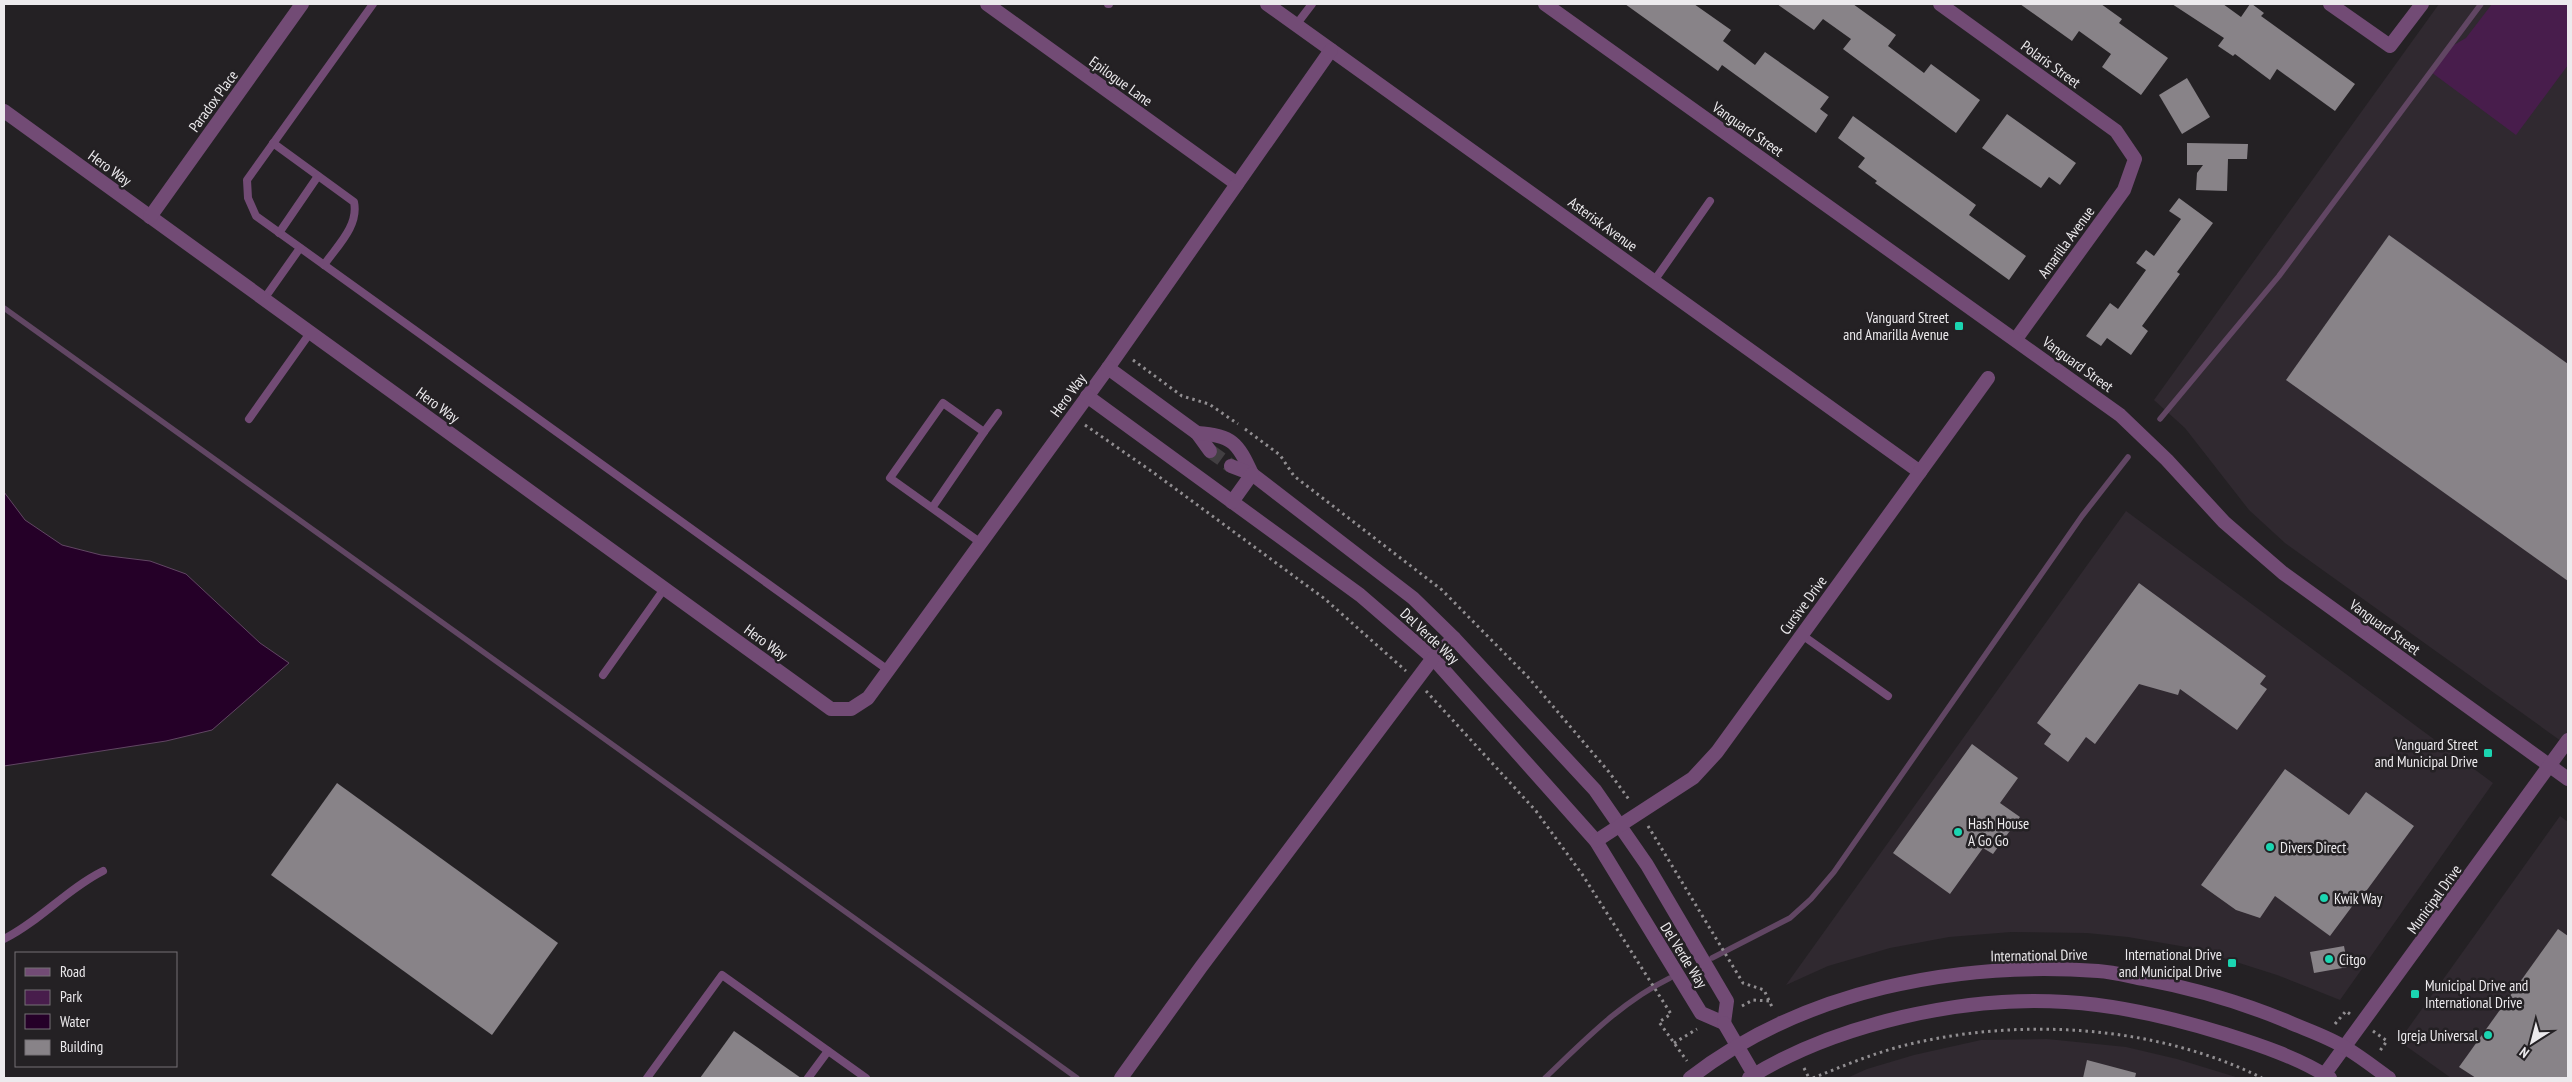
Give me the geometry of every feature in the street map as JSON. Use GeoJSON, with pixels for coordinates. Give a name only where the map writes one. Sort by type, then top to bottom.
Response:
{"type":"FeatureCollection","features":[{"type":"Feature","properties":{"kind":"street","name":"Paradox Place"},"geometry":{"type":"LineString","coordinates":[[150,217],[302,4]]}},
{"type":"Feature","properties":{"kind":"street","name":"Epilogue Lane"},"geometry":{"type":"LineString","coordinates":[[987,4],[1237,184]]}},
{"type":"Feature","properties":{"kind":"street","name":"Asterisk Avenue"},"geometry":{"type":"LineString","coordinates":[[1267,4],[1920,472]]}},
{"type":"Feature","properties":{"kind":"street","name":"Vanguard Street"},"geometry":{"type":"LineString","coordinates":[[1545,4],[2120,415],[2139,432],[2224,522],[2283,574],[2568,779]]}},
{"type":"Feature","properties":{"kind":"street","name":"Polaris Street"},"geometry":{"type":"LineString","coordinates":[[1940,4],[2116,131],[2134,159]]}},
{"type":"Feature","properties":{"kind":"street"},"geometry":{"type":"LineString","coordinates":[[2330,4],[2390,46],[2422,4]]}},
{"type":"Feature","properties":{"kind":"street","name":"Hero Way"},"geometry":{"type":"LineString","coordinates":[[4,111],[831,710],[851,709],[868,698],[1108,368],[1331,50]]}},
{"type":"Feature","properties":{"kind":"street","name":"Amarilla Avenue"},"geometry":{"type":"LineString","coordinates":[[2016,339],[2124,190],[2134,159]]}},
{"type":"Feature","properties":{"kind":"street"},"geometry":{"type":"LineString","coordinates":[[1108,368],[1197,433],[1210,451]]}},
{"type":"Feature","properties":{"kind":"street","name":"Cursive Drive"},"geometry":{"type":"LineString","coordinates":[[1596,841],[1693,778],[1717,752],[1988,378]]}},
{"type":"Feature","properties":{"kind":"street","name":"Del Verde Way"},"geometry":{"type":"LineString","coordinates":[[1087,396],[1360,595],[1433,658],[1596,841],[1701,1013],[1724,1022],[1727,1002],[1647,865],[1595,790],[1454,638],[1413,598],[1252,474],[1231,466]]}},
{"type":"Feature","properties":{"kind":"street","name":"Del Verde Way"},"geometry":{"type":"LineString","coordinates":[[1197,433],[1220,434],[1241,449],[1252,474]]}},
{"type":"Feature","properties":{"kind":"street"},"geometry":{"type":"LineString","coordinates":[[1232,502],[1252,474]]}},
{"type":"Feature","properties":{"kind":"street"},"geometry":{"type":"LineString","coordinates":[[1121,1078],[1433,658],[1454,638]]}},
{"type":"Feature","properties":{"kind":"street","name":"Municipal Drive"},"geometry":{"type":"LineString","coordinates":[[2325,1077],[2568,740]]}},
{"type":"Feature","properties":{"kind":"street","name":"International Drive"},"geometry":{"type":"LineString","coordinates":[[1690,1078],[1736,1047],[1780,1022],[1884,987],[1974,973],[2053,970],[2100,971],[2214,994],[2266,1012],[2345,1047],[2389,1078]]}},
{"type":"Feature","properties":{"kind":"street"},"geometry":{"type":"LineString","coordinates":[[1724,1022],[1753,1077],[1796,1053],[1906,1015],[2013,1002],[2056,1002],[2109,1006],[2156,1014],[2245,1041],[2325,1077]]}},
{"type":"Feature","properties":{"kind":"lane"},"geometry":{"type":"LineString","coordinates":[[373,4],[247,180],[248,198],[256,216],[888,670]]}},
{"type":"Feature","properties":{"kind":"lane"},"geometry":{"type":"LineString","coordinates":[[1296,25],[1312,4]]}},
{"type":"Feature","properties":{"kind":"lane"},"geometry":{"type":"LineString","coordinates":[[273,143],[354,202],[356,214],[352,225],[324,265]]}},
{"type":"Feature","properties":{"kind":"lane"},"geometry":{"type":"LineString","coordinates":[[279,232],[318,176]]}},
{"type":"Feature","properties":{"kind":"lane"},"geometry":{"type":"LineString","coordinates":[[1654,281],[1710,201]]}},
{"type":"Feature","properties":{"kind":"lane"},"geometry":{"type":"LineString","coordinates":[[264,299],[300,248]]}},
{"type":"Feature","properties":{"kind":"lane"},"geometry":{"type":"LineString","coordinates":[[249,419],[310,333]]}},
{"type":"Feature","properties":{"kind":"lane"},"geometry":{"type":"LineString","coordinates":[[981,543],[890,478],[943,403],[984,432]]}},
{"type":"Feature","properties":{"kind":"lane"},"geometry":{"type":"LineString","coordinates":[[932,508],[998,413]]}},
{"type":"Feature","properties":{"kind":"lane"},"geometry":{"type":"LineString","coordinates":[[603,675],[664,589]]}},
{"type":"Feature","properties":{"kind":"lane"},"geometry":{"type":"LineString","coordinates":[[1802,635],[1888,696]]}},
{"type":"Feature","properties":{"kind":"lane"},"geometry":{"type":"LineString","coordinates":[[4,939],[45,912],[83,881],[104,871]]}},
{"type":"Feature","properties":{"kind":"lane"},"geometry":{"type":"LineString","coordinates":[[647,1078],[722,975],[866,1078]]}},
{"type":"Feature","properties":{"kind":"lane"},"geometry":{"type":"LineString","coordinates":[[808,1078],[828,1051]]}},
{"type":"Feature","properties":{"kind":"path"},"geometry":{"type":"LineString","coordinates":[[1812,1078],[1905,1045],[1966,1034],[2064,1029],[2139,1038],[2197,1054],[2245,1070],[2262,1078]]}},
{"type":"Feature","properties":{"kind":"shaded area"},"geometry":{"type":"Polygon","coordinates":[[[2439,4],[2568,4],[2568,746],[2285,543],[2249,510],[2185,428],[2154,400],[2439,4]]]}},
{"type":"Feature","properties":{"kind":"shaded area"},"geometry":{"type":"Polygon","coordinates":[[[2126,511],[2493,783],[2340,1000],[2277,975],[2192,948],[2128,937],[2087,933],[2011,932],[1949,937],[1890,948],[1828,966],[1786,985],[2126,511]]]}},
{"type":"Feature","properties":{"kind":"shaded area"},"geometry":{"type":"Polygon","coordinates":[[[2560,816],[2568,822],[2568,1078],[2451,1078],[2399,1041],[2560,816]]]}},
{"type":"Feature","properties":{"kind":"shaded area"},"geometry":{"type":"Polygon","coordinates":[[[2047,1039],[2126,1047],[2177,1059],[2239,1078],[1847,1078],[1867,1069],[1914,1055],[1981,1040],[2047,1039]]]}},
{"type":"Feature","properties":{"kind":"green space"},"geometry":{"type":"Polygon","coordinates":[[[2492,4],[2568,4],[2568,65],[2516,135],[2431,72],[2447,49],[2466,38],[2492,4]]]}},
{"type":"Feature","properties":{"kind":"water"},"geometry":{"type":"Polygon","coordinates":[[[4,492],[25,520],[62,545],[101,555],[150,561],[186,574],[260,643],[289,663],[212,730],[166,741],[4,766],[4,492]]]}},
{"type":"Feature","properties":{"kind":"building"},"geometry":{"type":"Polygon","coordinates":[[[1625,4],[1694,4],[1731,30],[1723,41],[1755,65],[1765,52],[1829,97],[1820,109],[1828,115],[1816,133],[1722,65],[1718,71],[1625,4]]]}},
{"type":"Feature","properties":{"kind":"building"},"geometry":{"type":"Polygon","coordinates":[[[1777,4],[1853,4],[1896,35],[1888,46],[1924,73],[1931,64],[1980,100],[1956,133],[1843,49],[1851,39],[1823,19],[1814,30],[1777,4]]]}},
{"type":"Feature","properties":{"kind":"building"},"geometry":{"type":"Polygon","coordinates":[[[2020,4],[2101,4],[2122,19],[2119,23],[2168,58],[2141,95],[2102,67],[2111,54],[2079,31],[2072,41],[2020,4]]]}},
{"type":"Feature","properties":{"kind":"building"},"geometry":{"type":"Polygon","coordinates":[[[2172,4],[2223,4],[2241,17],[2250,4],[2252,4],[2264,13],[2261,16],[2355,84],[2335,111],[2277,69],[2270,80],[2235,54],[2233,56],[2218,46],[2224,38],[2172,4]]]}},
{"type":"Feature","properties":{"kind":"building"},"geometry":{"type":"Polygon","coordinates":[[[2187,78],[2210,117],[2182,134],[2159,95],[2187,78]]]}},
{"type":"Feature","properties":{"kind":"building"},"geometry":{"type":"Polygon","coordinates":[[[2007,114],[2076,163],[2060,185],[2049,177],[2041,188],[1982,148],[2007,114]]]}},
{"type":"Feature","properties":{"kind":"building"},"geometry":{"type":"Polygon","coordinates":[[[1853,116],[1976,205],[1969,215],[2026,256],[2009,280],[1875,183],[1877,181],[1858,167],[1865,158],[1838,138],[1853,116]]]}},
{"type":"Feature","properties":{"kind":"building"},"geometry":{"type":"Polygon","coordinates":[[[2187,143],[2248,144],[2247,159],[2228,159],[2227,191],[2196,190],[2197,173],[2203,165],[2187,165],[2187,143]]]}},
{"type":"Feature","properties":{"kind":"building"},"geometry":{"type":"Polygon","coordinates":[[[2179,198],[2213,223],[2177,272],[2180,274],[2142,326],[2148,331],[2131,355],[2107,338],[2101,346],[2086,336],[2110,303],[2118,309],[2146,270],[2136,263],[2146,250],[2154,256],[2181,219],[2169,211],[2179,198]]]}},
{"type":"Feature","properties":{"kind":"building"},"geometry":{"type":"Polygon","coordinates":[[[2389,235],[2568,364],[2568,581],[2286,380],[2389,235]]]}},
{"type":"Feature","properties":{"kind":"building"},"geometry":{"type":"Polygon","coordinates":[[[2139,583],[2266,676],[2260,684],[2267,689],[2237,730],[2180,689],[2178,695],[2139,684],[2095,744],[2086,737],[2068,762],[2044,744],[2051,734],[2037,723],[2139,583]]]}},
{"type":"Feature","properties":{"kind":"building","name":"Hash House A Go Go"},"geometry":{"type":"Polygon","coordinates":[[[1972,744],[2018,778],[2000,803],[2020,817],[1993,854],[1983,848],[1950,894],[1893,853],[1972,744]]]}},
{"type":"Feature","properties":{"kind":"building"},"geometry":{"type":"Polygon","coordinates":[[[2285,769],[2349,815],[2366,792],[2414,826],[2364,894],[2362,893],[2330,936],[2275,896],[2260,918],[2236,910],[2201,885],[2285,769]]]}},
{"type":"Feature","properties":{"kind":"building"},"geometry":{"type":"Polygon","coordinates":[[[337,783],[558,943],[492,1035],[271,875],[337,783]]]}},
{"type":"Feature","properties":{"kind":"building"},"geometry":{"type":"Polygon","coordinates":[[[2558,929],[2568,936],[2568,1078],[2476,1078],[2459,1067],[2558,929]]]}},
{"type":"Feature","properties":{"kind":"building","name":"Citgo"},"geometry":{"type":"Polygon","coordinates":[[[2344,946],[2348,967],[2314,973],[2310,952],[2344,946]]]}},
{"type":"Feature","properties":{"kind":"building"},"geometry":{"type":"Polygon","coordinates":[[[734,1031],[801,1078],[700,1078],[734,1031]]]}},
{"type":"Feature","properties":{"kind":"building"},"geometry":{"type":"Polygon","coordinates":[[[2087,1060],[2136,1073],[2135,1078],[2083,1078],[2087,1060]]]}},
{"type":"Feature","properties":{"kind":"waterway"},"geometry":{"type":"LineString","coordinates":[[2160,419],[2279,276],[2481,4]]}},
{"type":"Feature","properties":{"kind":"waterway"},"geometry":{"type":"LineString","coordinates":[[4,308],[1077,1078]]}},
{"type":"Feature","properties":{"kind":"waterway"},"geometry":{"type":"LineString","coordinates":[[1712,958],[1790,918],[1811,899],[1834,872],[2082,516],[2128,457]]}},
{"type":"Feature","properties":{"kind":"waterway"},"geometry":{"type":"LineString","coordinates":[[1545,1078],[1619,1010],[1670,978]]}},
{"type":"Feature","properties":{"kind":"tunnel"},"geometry":{"type":"LineString","coordinates":[[1210,451],[1231,466]]}},
{"type":"Feature","properties":{"kind":"place","name":"Vanguard Street and Amarilla Avenue"},"geometry":{"type":"Point","coordinates":[1959,326]}},
{"type":"Feature","properties":{"kind":"place","name":"Vanguard Street and Municipal Drive"},"geometry":{"type":"Point","coordinates":[2488,753]}},
{"type":"Feature","properties":{"kind":"place","name":"Hash House A Go Go"},"geometry":{"type":"Point","coordinates":[1958,832]}},
{"type":"Feature","properties":{"kind":"place","name":"Divers Direct"},"geometry":{"type":"Point","coordinates":[2270,847]}},
{"type":"Feature","properties":{"kind":"place","name":"Kwik Way"},"geometry":{"type":"Point","coordinates":[2324,898]}},
{"type":"Feature","properties":{"kind":"place","name":"Citgo"},"geometry":{"type":"Point","coordinates":[2329,959]}},
{"type":"Feature","properties":{"kind":"place","name":"International Drive and Municipal Drive"},"geometry":{"type":"Point","coordinates":[2232,963]}},
{"type":"Feature","properties":{"kind":"place","name":"Municipal Drive and International Drive"},"geometry":{"type":"Point","coordinates":[2415,994]}},
{"type":"Feature","properties":{"kind":"place","name":"Igreja Universal"},"geometry":{"type":"Point","coordinates":[2488,1035]}}]}
